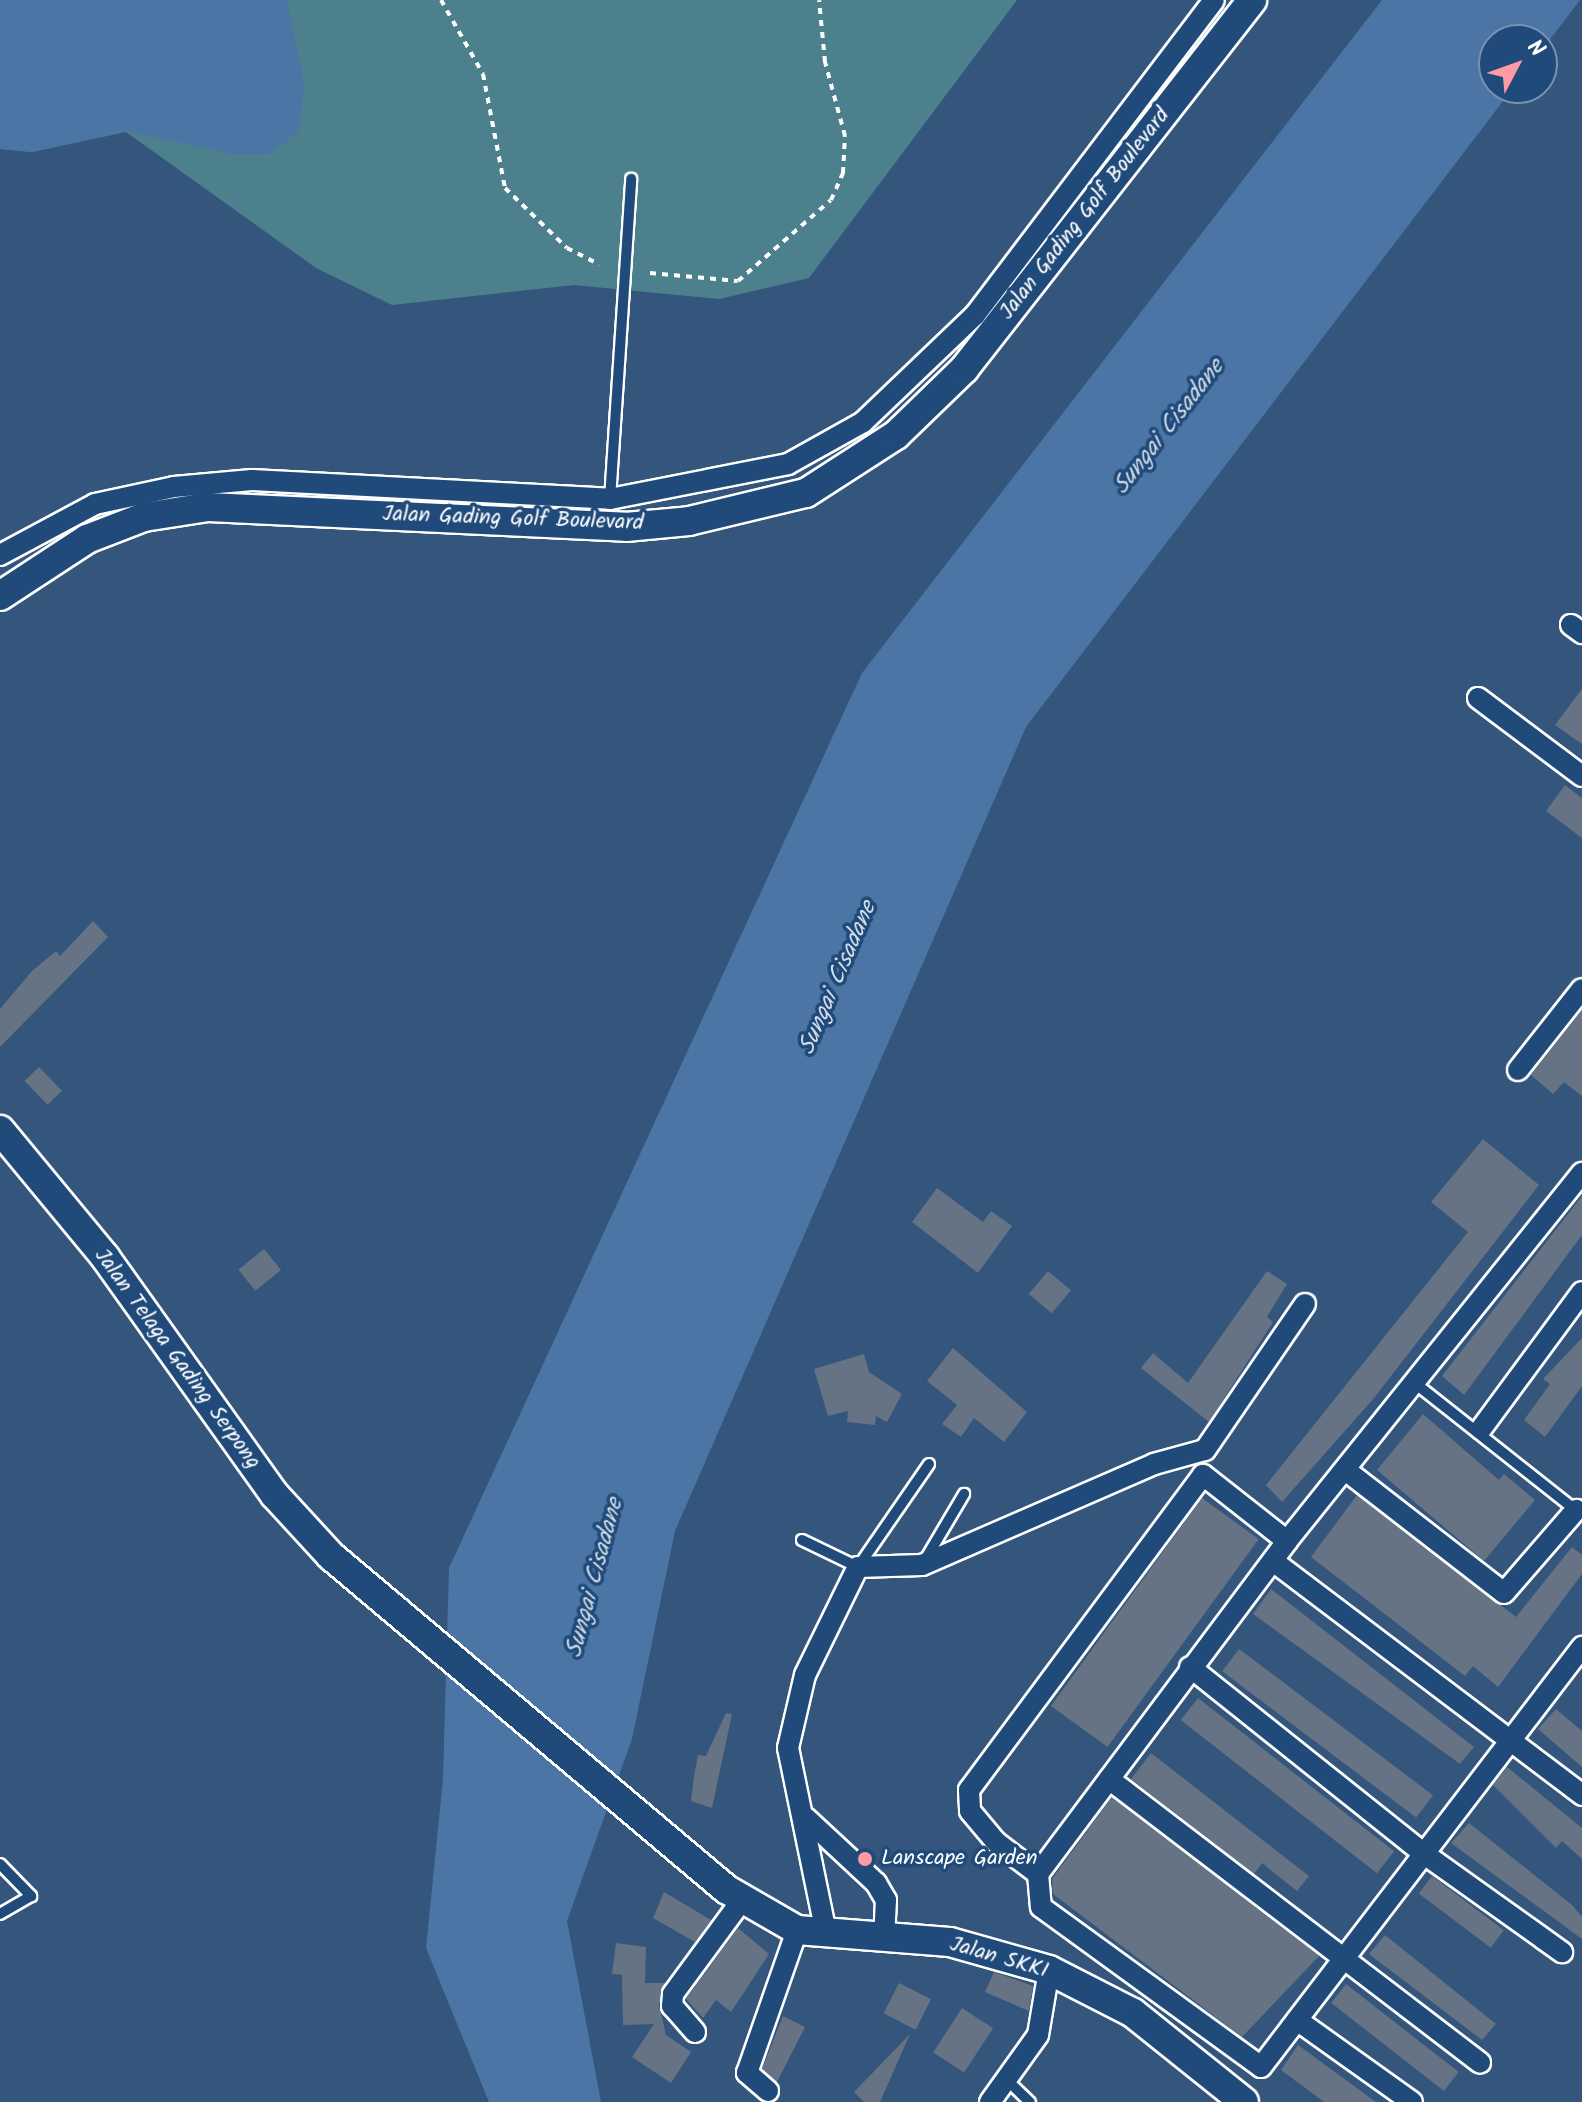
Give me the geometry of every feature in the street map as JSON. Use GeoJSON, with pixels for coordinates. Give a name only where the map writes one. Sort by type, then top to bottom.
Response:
{"type":"FeatureCollection","features":[{"type":"Feature","properties":{"kind":"main road","name":"Jalan Gading Golf Boulevard"},"geometry":{"type":"LineString","coordinates":[[0,596],[87,539],[144,517],[208,507],[626,527],[689,521],[806,493],[896,435],[964,369],[1252,0]]}},
{"type":"Feature","properties":{"kind":"main road","name":"Jalan Telaga Gading Serpong"},"geometry":{"type":"LineString","coordinates":[[0,1130],[12,1156],[105,1257],[275,1495],[331,1556],[734,1894]]}},
{"type":"Feature","properties":{"kind":"main road","name":"Jalan SKKI"},"geometry":{"type":"LineString","coordinates":[[734,1894],[797,1930],[950,1942],[1049,1970],[1133,2013],[1243,2102]]}},
{"type":"Feature","properties":{"kind":"street","name":"Jalan Gading Golf Boulevard"},"geometry":{"type":"LineString","coordinates":[[0,555],[95,504],[190,486],[252,480],[610,499],[788,464],[863,422],[975,315],[1214,0]]}},
{"type":"Feature","properties":{"kind":"street"},"geometry":{"type":"LineString","coordinates":[[1478,698],[1582,776]]}},
{"type":"Feature","properties":{"kind":"street"},"geometry":{"type":"LineString","coordinates":[[1518,1070],[1582,989]]}},
{"type":"Feature","properties":{"kind":"street"},"geometry":{"type":"LineString","coordinates":[[1582,1173],[1348,1472],[1287,1541],[1190,1667],[1038,1874],[1041,1907],[1251,2065],[1268,2061],[1582,1647]]}},
{"type":"Feature","properties":{"kind":"street"},"geometry":{"type":"LineString","coordinates":[[1481,1429],[1582,1292]]}},
{"type":"Feature","properties":{"kind":"street"},"geometry":{"type":"LineString","coordinates":[[826,1933],[806,1818],[789,1771],[794,1715],[858,1567],[922,1565],[1154,1464],[1205,1450],[1305,1304]]}},
{"type":"Feature","properties":{"kind":"street"},"geometry":{"type":"LineString","coordinates":[[1348,1472],[1504,1593],[1579,1513]]}},
{"type":"Feature","properties":{"kind":"street"},"geometry":{"type":"LineString","coordinates":[[1038,1874],[970,1811],[969,1790],[1203,1475],[1287,1541]]}},
{"type":"Feature","properties":{"kind":"street"},"geometry":{"type":"LineString","coordinates":[[1273,1561],[1582,1795]]}},
{"type":"Feature","properties":{"kind":"street"},"geometry":{"type":"LineString","coordinates":[[1190,1667],[1423,1853],[1562,1952]]}},
{"type":"Feature","properties":{"kind":"street"},"geometry":{"type":"LineString","coordinates":[[1109,1779],[1480,2063]]}},
{"type":"Feature","properties":{"kind":"street"},"geometry":{"type":"LineString","coordinates":[[806,1818],[876,1883],[886,1900],[884,1937]]}},
{"type":"Feature","properties":{"kind":"street"},"geometry":{"type":"LineString","coordinates":[[695,2032],[672,2006],[673,1994],[734,1894]]}},
{"type":"Feature","properties":{"kind":"street"},"geometry":{"type":"LineString","coordinates":[[768,2091],[747,2073],[797,1930]]}},
{"type":"Feature","properties":{"kind":"street"},"geometry":{"type":"LineString","coordinates":[[990,2102],[1009,2082],[1038,2035],[1049,1970]]}},
{"type":"Feature","properties":{"kind":"street"},"geometry":{"type":"LineString","coordinates":[[1297,2020],[1412,2102]]}},
{"type":"Feature","properties":{"kind":"lane"},"geometry":{"type":"LineString","coordinates":[[610,499],[631,179]]}},
{"type":"Feature","properties":{"kind":"lane"},"geometry":{"type":"LineString","coordinates":[[1416,1384],[1481,1429],[1579,1513]]}},
{"type":"Feature","properties":{"kind":"lane"},"geometry":{"type":"LineString","coordinates":[[802,1540],[858,1567],[929,1464]]}},
{"type":"Feature","properties":{"kind":"lane"},"geometry":{"type":"LineString","coordinates":[[922,1565],[964,1494]]}},
{"type":"Feature","properties":{"kind":"lane"},"geometry":{"type":"LineString","coordinates":[[0,1864],[31,1896],[0,1914]]}},
{"type":"Feature","properties":{"kind":"lane"},"geometry":{"type":"LineString","coordinates":[[1009,2082],[1030,2102]]}},
{"type":"Feature","properties":{"kind":"path"},"geometry":{"type":"LineString","coordinates":[[441,0],[483,74],[505,188],[567,248],[599,264]]}},
{"type":"Feature","properties":{"kind":"path"},"geometry":{"type":"LineString","coordinates":[[650,273],[738,281],[831,200],[845,136],[825,62],[819,0]]}},
{"type":"Feature","properties":{"kind":"green space"},"geometry":{"type":"Polygon","coordinates":[[[0,0],[1017,0],[809,278],[719,299],[574,285],[392,305],[316,268],[126,132],[32,152],[0,149],[0,0]]]}},
{"type":"Feature","properties":{"kind":"water"},"geometry":{"type":"Polygon","coordinates":[[[0,0],[287,0],[304,83],[299,131],[270,154],[232,154],[126,131],[32,152],[0,149],[0,0]]]}},
{"type":"Feature","properties":{"kind":"water","name":"Sungai Cisadane"},"geometry":{"type":"Polygon","coordinates":[[[1382,0],[1580,0],[1558,29],[1558,24],[1478,24],[1478,104],[1501,104],[1026,727],[675,1531],[632,1739],[567,1921],[601,2102],[489,2102],[426,1948],[443,1778],[449,1568],[862,673],[1382,0]]]}},
{"type":"Feature","properties":{"kind":"building"},"geometry":{"type":"Polygon","coordinates":[[[1582,689],[1582,744],[1555,725],[1582,689]]]}},
{"type":"Feature","properties":{"kind":"building"},"geometry":{"type":"Polygon","coordinates":[[[1565,785],[1582,798],[1582,838],[1546,811],[1565,785]]]}},
{"type":"Feature","properties":{"kind":"building"},"geometry":{"type":"Polygon","coordinates":[[[93,921],[108,937],[0,1047],[0,1009],[32,971],[56,951],[60,956],[93,921]]]}},
{"type":"Feature","properties":{"kind":"building"},"geometry":{"type":"Polygon","coordinates":[[[1582,1010],[1582,1096],[1564,1082],[1553,1094],[1531,1075],[1582,1010]]]}},
{"type":"Feature","properties":{"kind":"building"},"geometry":{"type":"Polygon","coordinates":[[[39,1067],[62,1091],[48,1105],[25,1081],[39,1067]]]}},
{"type":"Feature","properties":{"kind":"building"},"geometry":{"type":"Polygon","coordinates":[[[1483,1139],[1539,1185],[1374,1398],[1282,1502],[1266,1485],[1468,1232],[1431,1202],[1483,1139]]]}},
{"type":"Feature","properties":{"kind":"building"},"geometry":{"type":"Polygon","coordinates":[[[937,1188],[983,1222],[991,1211],[1012,1226],[978,1273],[912,1222],[937,1188]]]}},
{"type":"Feature","properties":{"kind":"building"},"geometry":{"type":"Polygon","coordinates":[[[1582,1196],[1582,1235],[1464,1395],[1442,1376],[1582,1196]]]}},
{"type":"Feature","properties":{"kind":"building"},"geometry":{"type":"Polygon","coordinates":[[[264,1249],[281,1270],[255,1291],[238,1270],[264,1249]]]}},
{"type":"Feature","properties":{"kind":"building"},"geometry":{"type":"Polygon","coordinates":[[[1048,1271],[1071,1290],[1052,1313],[1029,1294],[1048,1271]]]}},
{"type":"Feature","properties":{"kind":"building"},"geometry":{"type":"Polygon","coordinates":[[[1267,1271],[1287,1284],[1267,1317],[1273,1322],[1209,1422],[1141,1368],[1153,1353],[1188,1383],[1267,1271]]]}},
{"type":"Feature","properties":{"kind":"building"},"geometry":{"type":"Polygon","coordinates":[[[1582,1338],[1582,1386],[1545,1437],[1524,1420],[1550,1384],[1543,1379],[1582,1338]]]}},
{"type":"Feature","properties":{"kind":"building"},"geometry":{"type":"Polygon","coordinates":[[[953,1348],[1027,1412],[1004,1442],[974,1418],[961,1437],[942,1424],[957,1405],[927,1381],[953,1348]]]}},
{"type":"Feature","properties":{"kind":"building"},"geometry":{"type":"Polygon","coordinates":[[[864,1354],[869,1372],[902,1394],[887,1422],[876,1416],[875,1425],[847,1422],[848,1411],[828,1416],[814,1369],[864,1354]]]}},
{"type":"Feature","properties":{"kind":"building"},"geometry":{"type":"Polygon","coordinates":[[[1423,1414],[1499,1480],[1504,1474],[1535,1500],[1484,1561],[1377,1470],[1423,1414]]]}},
{"type":"Feature","properties":{"kind":"building"},"geometry":{"type":"Polygon","coordinates":[[[1357,1495],[1516,1617],[1572,1547],[1582,1555],[1582,1574],[1498,1687],[1473,1666],[1465,1676],[1311,1557],[1357,1495]]]}},
{"type":"Feature","properties":{"kind":"building"},"geometry":{"type":"Polygon","coordinates":[[[1202,1498],[1259,1539],[1108,1747],[1051,1706],[1202,1498]]]}},
{"type":"Feature","properties":{"kind":"building"},"geometry":{"type":"Polygon","coordinates":[[[1271,1589],[1474,1747],[1460,1764],[1253,1614],[1271,1589]]]}},
{"type":"Feature","properties":{"kind":"building"},"geometry":{"type":"Polygon","coordinates":[[[1239,1649],[1433,1795],[1416,1818],[1222,1671],[1239,1649]]]}},
{"type":"Feature","properties":{"kind":"building"},"geometry":{"type":"Polygon","coordinates":[[[1198,1698],[1394,1851],[1377,1873],[1181,1720],[1198,1698]]]}},
{"type":"Feature","properties":{"kind":"building"},"geometry":{"type":"Polygon","coordinates":[[[1556,1709],[1582,1731],[1582,1767],[1538,1729],[1556,1709]]]}},
{"type":"Feature","properties":{"kind":"building"},"geometry":{"type":"Polygon","coordinates":[[[726,1713],[732,1714],[712,1808],[691,1801],[694,1776],[698,1755],[706,1756],[726,1713]]]}},
{"type":"Feature","properties":{"kind":"building"},"geometry":{"type":"Polygon","coordinates":[[[1151,1753],[1309,1876],[1297,1891],[1262,1863],[1254,1874],[1131,1779],[1151,1753]]]}},
{"type":"Feature","properties":{"kind":"building"},"geometry":{"type":"Polygon","coordinates":[[[1507,1767],[1582,1828],[1582,1859],[1562,1841],[1556,1848],[1493,1785],[1507,1767]]]}},
{"type":"Feature","properties":{"kind":"building"},"geometry":{"type":"Polygon","coordinates":[[[1112,1797],[1319,1956],[1242,2037],[1053,1894],[1052,1879],[1112,1797]]]}},
{"type":"Feature","properties":{"kind":"building"},"geometry":{"type":"Polygon","coordinates":[[[1469,1823],[1572,1905],[1582,1917],[1582,1939],[1451,1843],[1469,1823]]]}},
{"type":"Feature","properties":{"kind":"building"},"geometry":{"type":"Polygon","coordinates":[[[1432,1876],[1504,1930],[1491,1948],[1419,1894],[1432,1876]]]}},
{"type":"Feature","properties":{"kind":"building"},"geometry":{"type":"Polygon","coordinates":[[[664,1892],[711,1920],[695,1942],[653,1918],[664,1892]]]}},
{"type":"Feature","properties":{"kind":"building"},"geometry":{"type":"Polygon","coordinates":[[[738,1928],[769,1954],[731,2012],[716,2000],[703,2018],[686,1999],[738,1928]]]}},
{"type":"Feature","properties":{"kind":"building"},"geometry":{"type":"Polygon","coordinates":[[[1385,1935],[1496,2024],[1482,2040],[1369,1954],[1385,1935]]]}},
{"type":"Feature","properties":{"kind":"building"},"geometry":{"type":"Polygon","coordinates":[[[616,1943],[646,1947],[645,1983],[665,1983],[659,2005],[666,2035],[691,2052],[671,2083],[632,2057],[654,2024],[623,2025],[622,1975],[612,1974],[616,1943]]]}},
{"type":"Feature","properties":{"kind":"building"},"geometry":{"type":"Polygon","coordinates":[[[994,1972],[1033,1986],[1029,2011],[985,1992],[994,1972]]]}},
{"type":"Feature","properties":{"kind":"building"},"geometry":{"type":"Polygon","coordinates":[[[899,1983],[931,1999],[916,2030],[884,2013],[899,1983]]]}},
{"type":"Feature","properties":{"kind":"building"},"geometry":{"type":"Polygon","coordinates":[[[1346,1984],[1459,2072],[1444,2091],[1331,2003],[1346,1984]]]}},
{"type":"Feature","properties":{"kind":"building"},"geometry":{"type":"Polygon","coordinates":[[[962,2008],[993,2028],[964,2073],[933,2052],[962,2008]]]}},
{"type":"Feature","properties":{"kind":"building"},"geometry":{"type":"Polygon","coordinates":[[[783,2016],[805,2027],[777,2082],[762,2069],[783,2016]]]}},
{"type":"Feature","properties":{"kind":"building"},"geometry":{"type":"Polygon","coordinates":[[[910,2034],[880,2102],[864,2102],[854,2092],[910,2034]]]}},
{"type":"Feature","properties":{"kind":"building"},"geometry":{"type":"Polygon","coordinates":[[[1298,2045],[1376,2102],[1324,2102],[1281,2070],[1298,2045]]]}},
{"type":"Feature","properties":{"kind":"place","name":"Lanscape Garden"},"geometry":{"type":"Point","coordinates":[865,1859]}}]}
